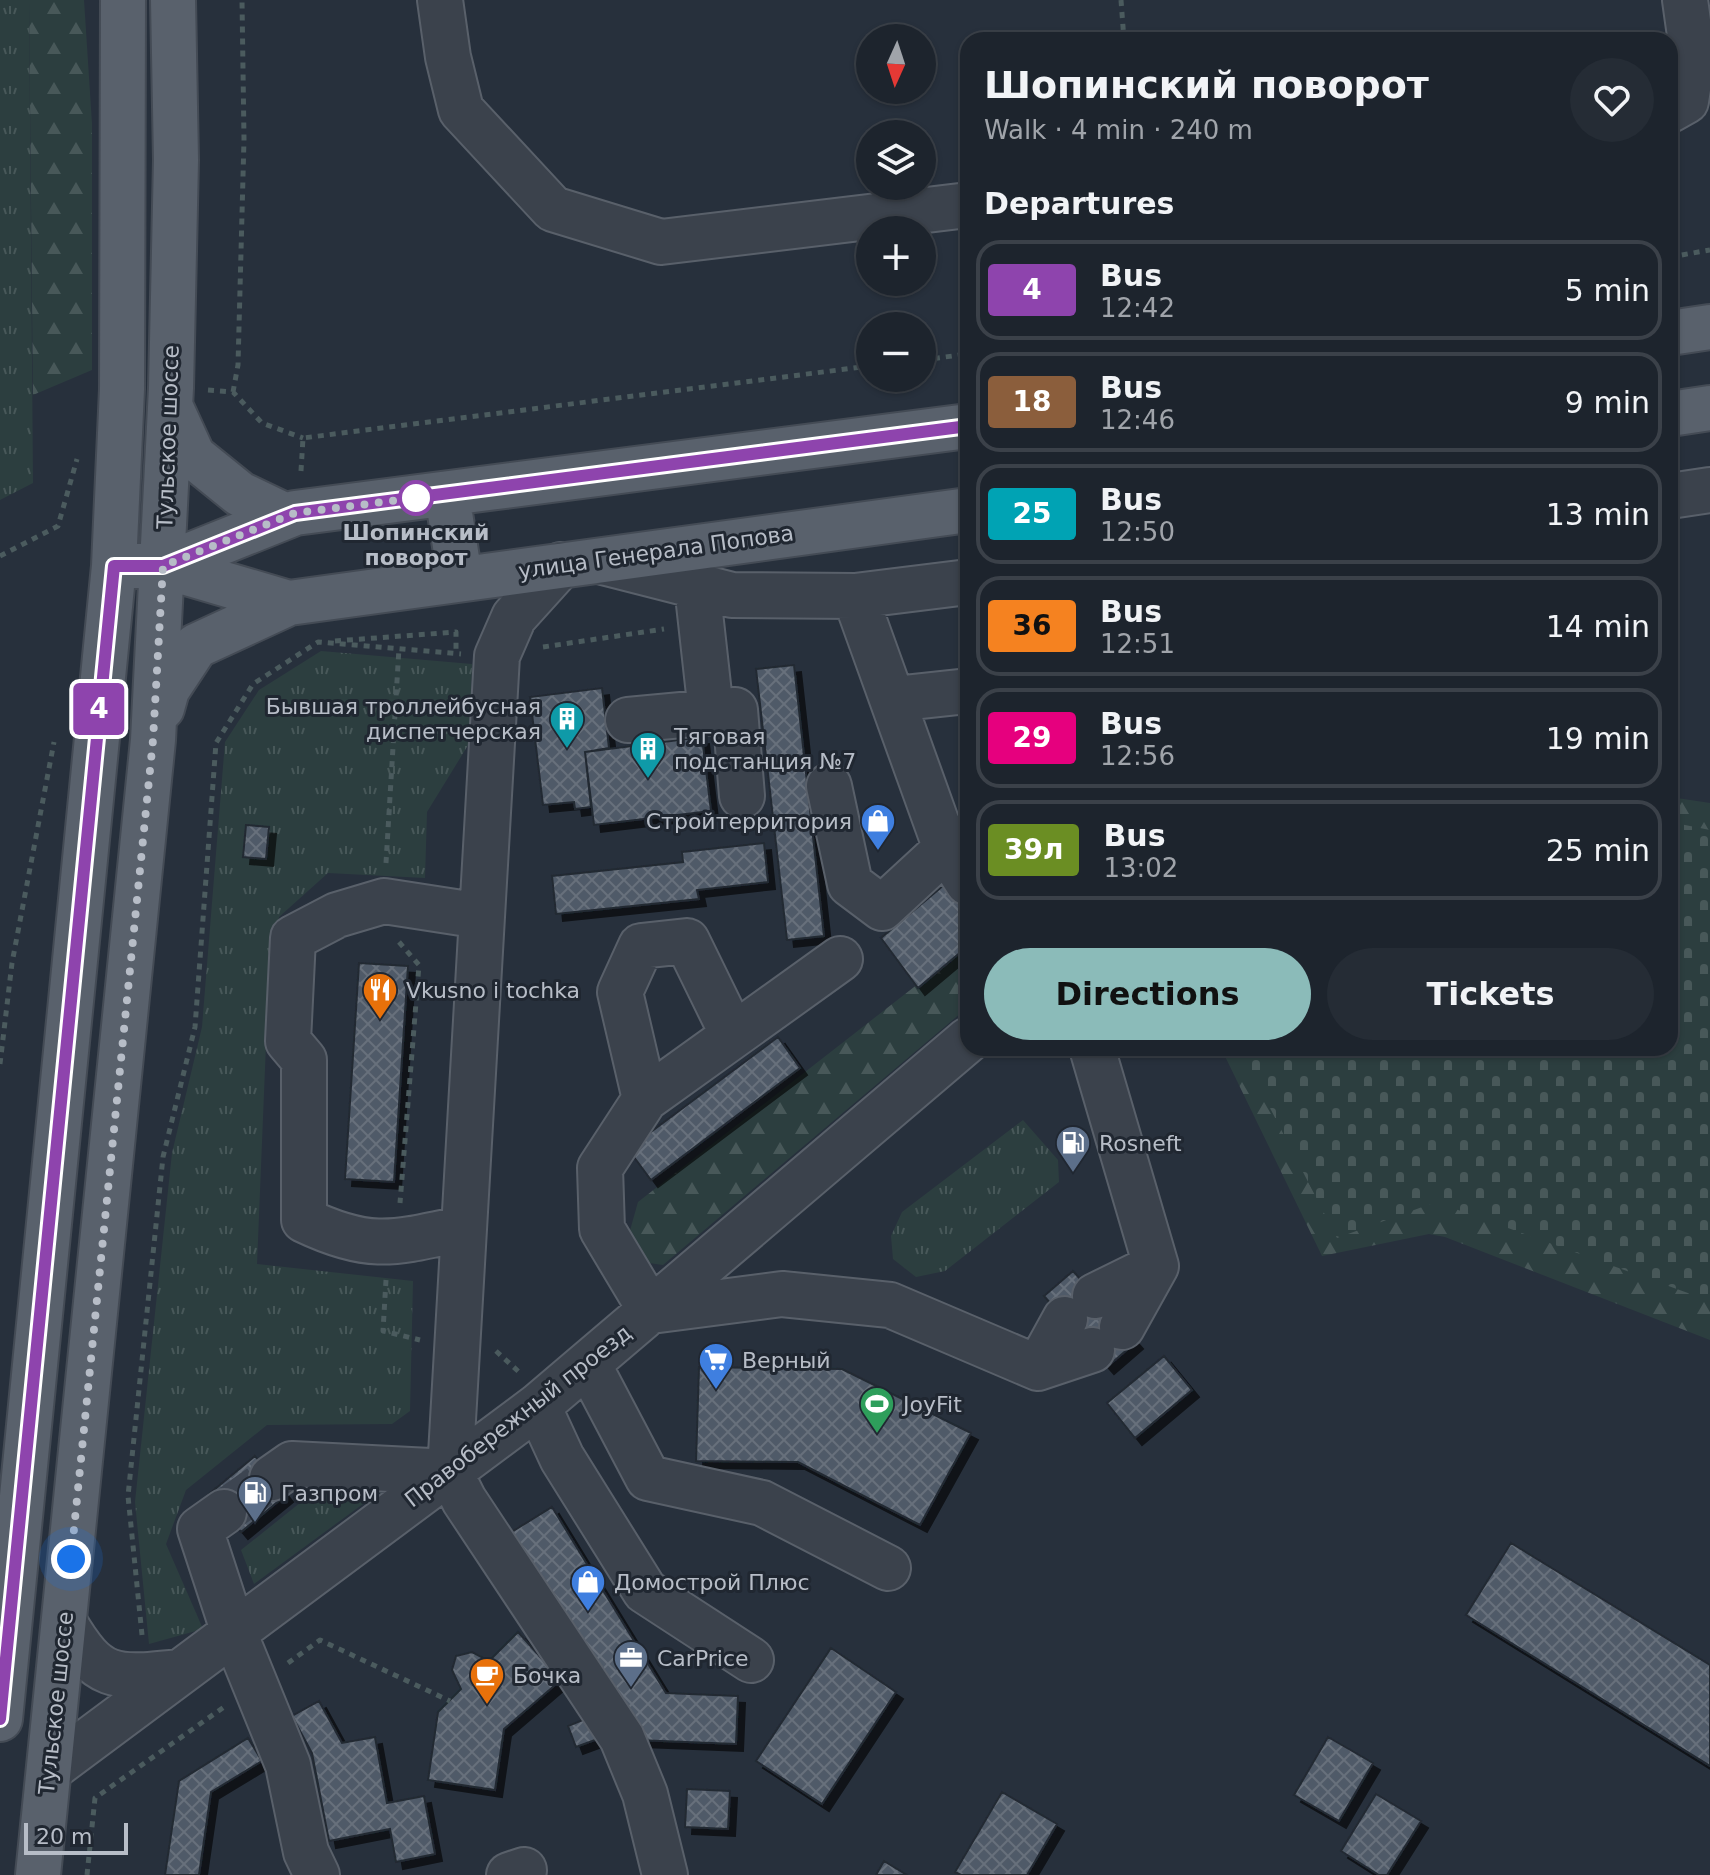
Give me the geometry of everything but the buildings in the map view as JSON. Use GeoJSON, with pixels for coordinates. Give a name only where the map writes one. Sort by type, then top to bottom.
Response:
{"type":"FeatureCollection","features":[{"type":"Feature","properties":{"kind":"main road"},"geometry":{"type":"LineString","coordinates":[[0,1719],[114,566],[122,389],[123,0]]}},
{"type":"Feature","properties":{"kind":"main road","name":"Тульское шоссе"},"geometry":{"type":"LineString","coordinates":[[38,1875],[153,740],[170,406],[176,160],[173,0]]}},
{"type":"Feature","properties":{"kind":"main road"},"geometry":{"type":"LineString","coordinates":[[1678,332],[1710,327]]}},
{"type":"Feature","properties":{"kind":"main road"},"geometry":{"type":"LineString","coordinates":[[170,406],[193,456],[240,494],[286,516]]}},
{"type":"Feature","properties":{"kind":"main road"},"geometry":{"type":"LineString","coordinates":[[1678,413],[1710,408]]}},
{"type":"Feature","properties":{"kind":"main road"},"geometry":{"type":"LineString","coordinates":[[114,566],[163,566],[286,516],[960,427]]}},
{"type":"Feature","properties":{"kind":"main road"},"geometry":{"type":"LineString","coordinates":[[447,494],[460,578]]}},
{"type":"Feature","properties":{"kind":"main road","name":"улица Генерала Попова"},"geometry":{"type":"LineString","coordinates":[[163,566],[289,603],[960,511]]}},
{"type":"Feature","properties":{"kind":"main road"},"geometry":{"type":"LineString","coordinates":[[153,740],[167,690],[196,646],[289,603]]}},
{"type":"Feature","properties":{"kind":"street"},"geometry":{"type":"LineString","coordinates":[[440,0],[448,57],[461,110],[553,209],[661,242],[960,206]]}},
{"type":"Feature","properties":{"kind":"street"},"geometry":{"type":"LineString","coordinates":[[1678,106],[1686,101],[1693,57],[1685,0]]}},
{"type":"Feature","properties":{"kind":"street"},"geometry":{"type":"LineString","coordinates":[[1678,495],[1710,490]]}},
{"type":"Feature","properties":{"kind":"street"},"geometry":{"type":"LineString","coordinates":[[665,1875],[645,1794],[622,1738],[464,1500],[450,1472],[455,1343],[497,656],[514,617],[579,562],[732,595],[855,596],[960,583]]}},
{"type":"Feature","properties":{"kind":"street"},"geometry":{"type":"LineString","coordinates":[[697,586],[711,712]]}},
{"type":"Feature","properties":{"kind":"street"},"geometry":{"type":"LineString","coordinates":[[855,596],[894,699],[960,854]]}},
{"type":"Feature","properties":{"kind":"street"},"geometry":{"type":"LineString","coordinates":[[894,699],[960,692]]}},
{"type":"Feature","properties":{"kind":"street"},"geometry":{"type":"LineString","coordinates":[[628,720],[735,710],[742,796]]}},
{"type":"Feature","properties":{"kind":"street"},"geometry":{"type":"LineString","coordinates":[[829,786],[850,884],[882,908],[960,857]]}},
{"type":"Feature","properties":{"kind":"street"},"geometry":{"type":"LineString","coordinates":[[464,1228],[389,1245],[337,1236],[304,1220],[304,1060],[288,1041],[287,1005],[293,938],[337,915],[384,901],[481,916]]}},
{"type":"Feature","properties":{"kind":"street"},"geometry":{"type":"LineString","coordinates":[[645,1099],[620,992],[641,946],[687,941],[733,1035]]}},
{"type":"Feature","properties":{"kind":"street"},"geometry":{"type":"LineString","coordinates":[[840,959],[645,1099],[600,1168],[602,1229],[651,1311],[782,1294],[890,1305],[1038,1368],[1094,1323],[1156,1266],[1094,1056]]}},
{"type":"Feature","properties":{"kind":"street","name":"Правобережный проезд"},"geometry":{"type":"LineString","coordinates":[[49,1770],[543,1402],[960,1047]]}},
{"type":"Feature","properties":{"kind":"street"},"geometry":{"type":"LineString","coordinates":[[588,1364],[648,1478],[762,1503],[888,1568]]}},
{"type":"Feature","properties":{"kind":"street"},"geometry":{"type":"LineString","coordinates":[[543,1402],[562,1458],[645,1591],[751,1660]]}},
{"type":"Feature","properties":{"kind":"street"},"geometry":{"type":"LineString","coordinates":[[272,1478],[292,1464],[450,1472]]}},
{"type":"Feature","properties":{"kind":"street"},"geometry":{"type":"LineString","coordinates":[[224,1512],[200,1529],[233,1630],[288,1765],[306,1852],[317,1875]]}},
{"type":"Feature","properties":{"kind":"street"},"geometry":{"type":"LineString","coordinates":[[64,1622],[84,1656],[104,1671],[138,1676],[178,1672]]}},
{"type":"Feature","properties":{"kind":"path"},"geometry":{"type":"LineString","coordinates":[[233,392],[238,365],[244,154],[242,0]]}},
{"type":"Feature","properties":{"kind":"path"},"geometry":{"type":"LineString","coordinates":[[1121,0],[1123,32]]}},
{"type":"Feature","properties":{"kind":"path"},"geometry":{"type":"LineString","coordinates":[[1678,256],[1710,250]]}},
{"type":"Feature","properties":{"kind":"path"},"geometry":{"type":"LineString","coordinates":[[936,358],[960,355]]}},
{"type":"Feature","properties":{"kind":"path"},"geometry":{"type":"LineString","coordinates":[[301,471],[303,438],[856,368]]}},
{"type":"Feature","properties":{"kind":"path"},"geometry":{"type":"LineString","coordinates":[[0,556],[58,526],[80,450]]}},
{"type":"Feature","properties":{"kind":"path"},"geometry":{"type":"LineString","coordinates":[[534,648],[673,628]]}},
{"type":"Feature","properties":{"kind":"path"},"geometry":{"type":"LineString","coordinates":[[143,1644],[128,1496],[163,1157],[195,1027],[216,743],[253,684],[318,642],[456,632],[456,654]]}},
{"type":"Feature","properties":{"kind":"path"},"geometry":{"type":"LineString","coordinates":[[318,642],[471,656]]}},
{"type":"Feature","properties":{"kind":"path"},"geometry":{"type":"LineString","coordinates":[[399,648],[384,901],[401,948],[419,965],[402,1194],[389,1245],[383,1331],[492,1347],[543,1402]]}},
{"type":"Feature","properties":{"kind":"green space"},"geometry":{"type":"Polygon","coordinates":[[[0,0],[29,0],[33,483],[0,500],[0,0]]]}},
{"type":"Feature","properties":{"kind":"green space"},"geometry":{"type":"Polygon","coordinates":[[[29,0],[84,0],[92,124],[92,370],[33,395],[29,0]]]}},
{"type":"Feature","properties":{"kind":"green space"},"geometry":{"type":"Polygon","coordinates":[[[321,651],[472,664],[470,742],[427,812],[425,878],[328,873],[279,917],[267,1019],[257,1264],[413,1281],[410,1411],[392,1424],[267,1425],[186,1490],[166,1544],[203,1629],[149,1644],[135,1502],[172,1153],[202,1027],[225,742],[259,690],[321,651]]]}},
{"type":"Feature","properties":{"kind":"green space"},"geometry":{"type":"Polygon","coordinates":[[[1678,798],[1710,803],[1710,1340],[1445,1237],[1429,1234],[1322,1256],[1225,1056],[1678,1056],[1678,798]]]}},
{"type":"Feature","properties":{"kind":"green space"},"geometry":{"type":"Polygon","coordinates":[[[1678,824],[1710,830],[1710,1301],[1436,1202],[1337,1238],[1243,1056],[1678,1056],[1678,824]]]}},
{"type":"Feature","properties":{"kind":"green space"},"geometry":{"type":"Polygon","coordinates":[[[960,951],[960,1014],[663,1265],[622,1259],[638,1202],[960,951]]]}},
{"type":"Feature","properties":{"kind":"green space"},"geometry":{"type":"Polygon","coordinates":[[[1023,1120],[1058,1160],[1059,1182],[945,1271],[916,1277],[893,1259],[891,1236],[902,1212],[1023,1120]]]}},
{"type":"Feature","properties":{"kind":"green space"},"geometry":{"type":"Polygon","coordinates":[[[325,1483],[386,1487],[254,1584],[241,1550],[325,1483]]]}},
{"type":"Feature","properties":{"kind":"tunnel"},"geometry":{"type":"LineString","coordinates":[[224,1512],[272,1478]]}},
{"type":"Feature","properties":{"kind":"bus line","name":"4"},"geometry":{"type":"LineString","coordinates":[[0,1719],[114,566],[163,566],[295,513],[960,427]]}},
{"type":"Feature","properties":{"kind":"place","name":"Шопинский поворот"},"geometry":{"type":"Point","coordinates":[416,498]}},
{"type":"Feature","properties":{"kind":"place","name":"Бывшая троллейбусная диспетчерская"},"geometry":{"type":"Point","coordinates":[567,750]}},
{"type":"Feature","properties":{"kind":"place","name":"Тяговая подстанция №7"},"geometry":{"type":"Point","coordinates":[648,780]}},
{"type":"Feature","properties":{"kind":"place","name":"Стройтерритория"},"geometry":{"type":"Point","coordinates":[878,852]}},
{"type":"Feature","properties":{"kind":"place","name":"Vkusno i tochka"},"geometry":{"type":"Point","coordinates":[380,1021]}},
{"type":"Feature","properties":{"kind":"place","name":"Rosneft"},"geometry":{"type":"Point","coordinates":[1073,1174]}},
{"type":"Feature","properties":{"kind":"place","name":"Верный"},"geometry":{"type":"Point","coordinates":[716,1391]}},
{"type":"Feature","properties":{"kind":"place","name":"JoyFit"},"geometry":{"type":"Point","coordinates":[877,1435]}},
{"type":"Feature","properties":{"kind":"place","name":"Газпром"},"geometry":{"type":"Point","coordinates":[255,1524]}},
{"type":"Feature","properties":{"kind":"place","name":"Домострой Плюс"},"geometry":{"type":"Point","coordinates":[588,1613]}},
{"type":"Feature","properties":{"kind":"place","name":"CarPrice"},"geometry":{"type":"Point","coordinates":[631,1689]}},
{"type":"Feature","properties":{"kind":"place","name":"Бочка"},"geometry":{"type":"Point","coordinates":[487,1706]}},
{"type":"Feature","properties":{"kind":"route"},"geometry":{"type":"LineString","coordinates":[[71,1559],[153,740],[163,566],[295,513],[416,498]]}}]}
